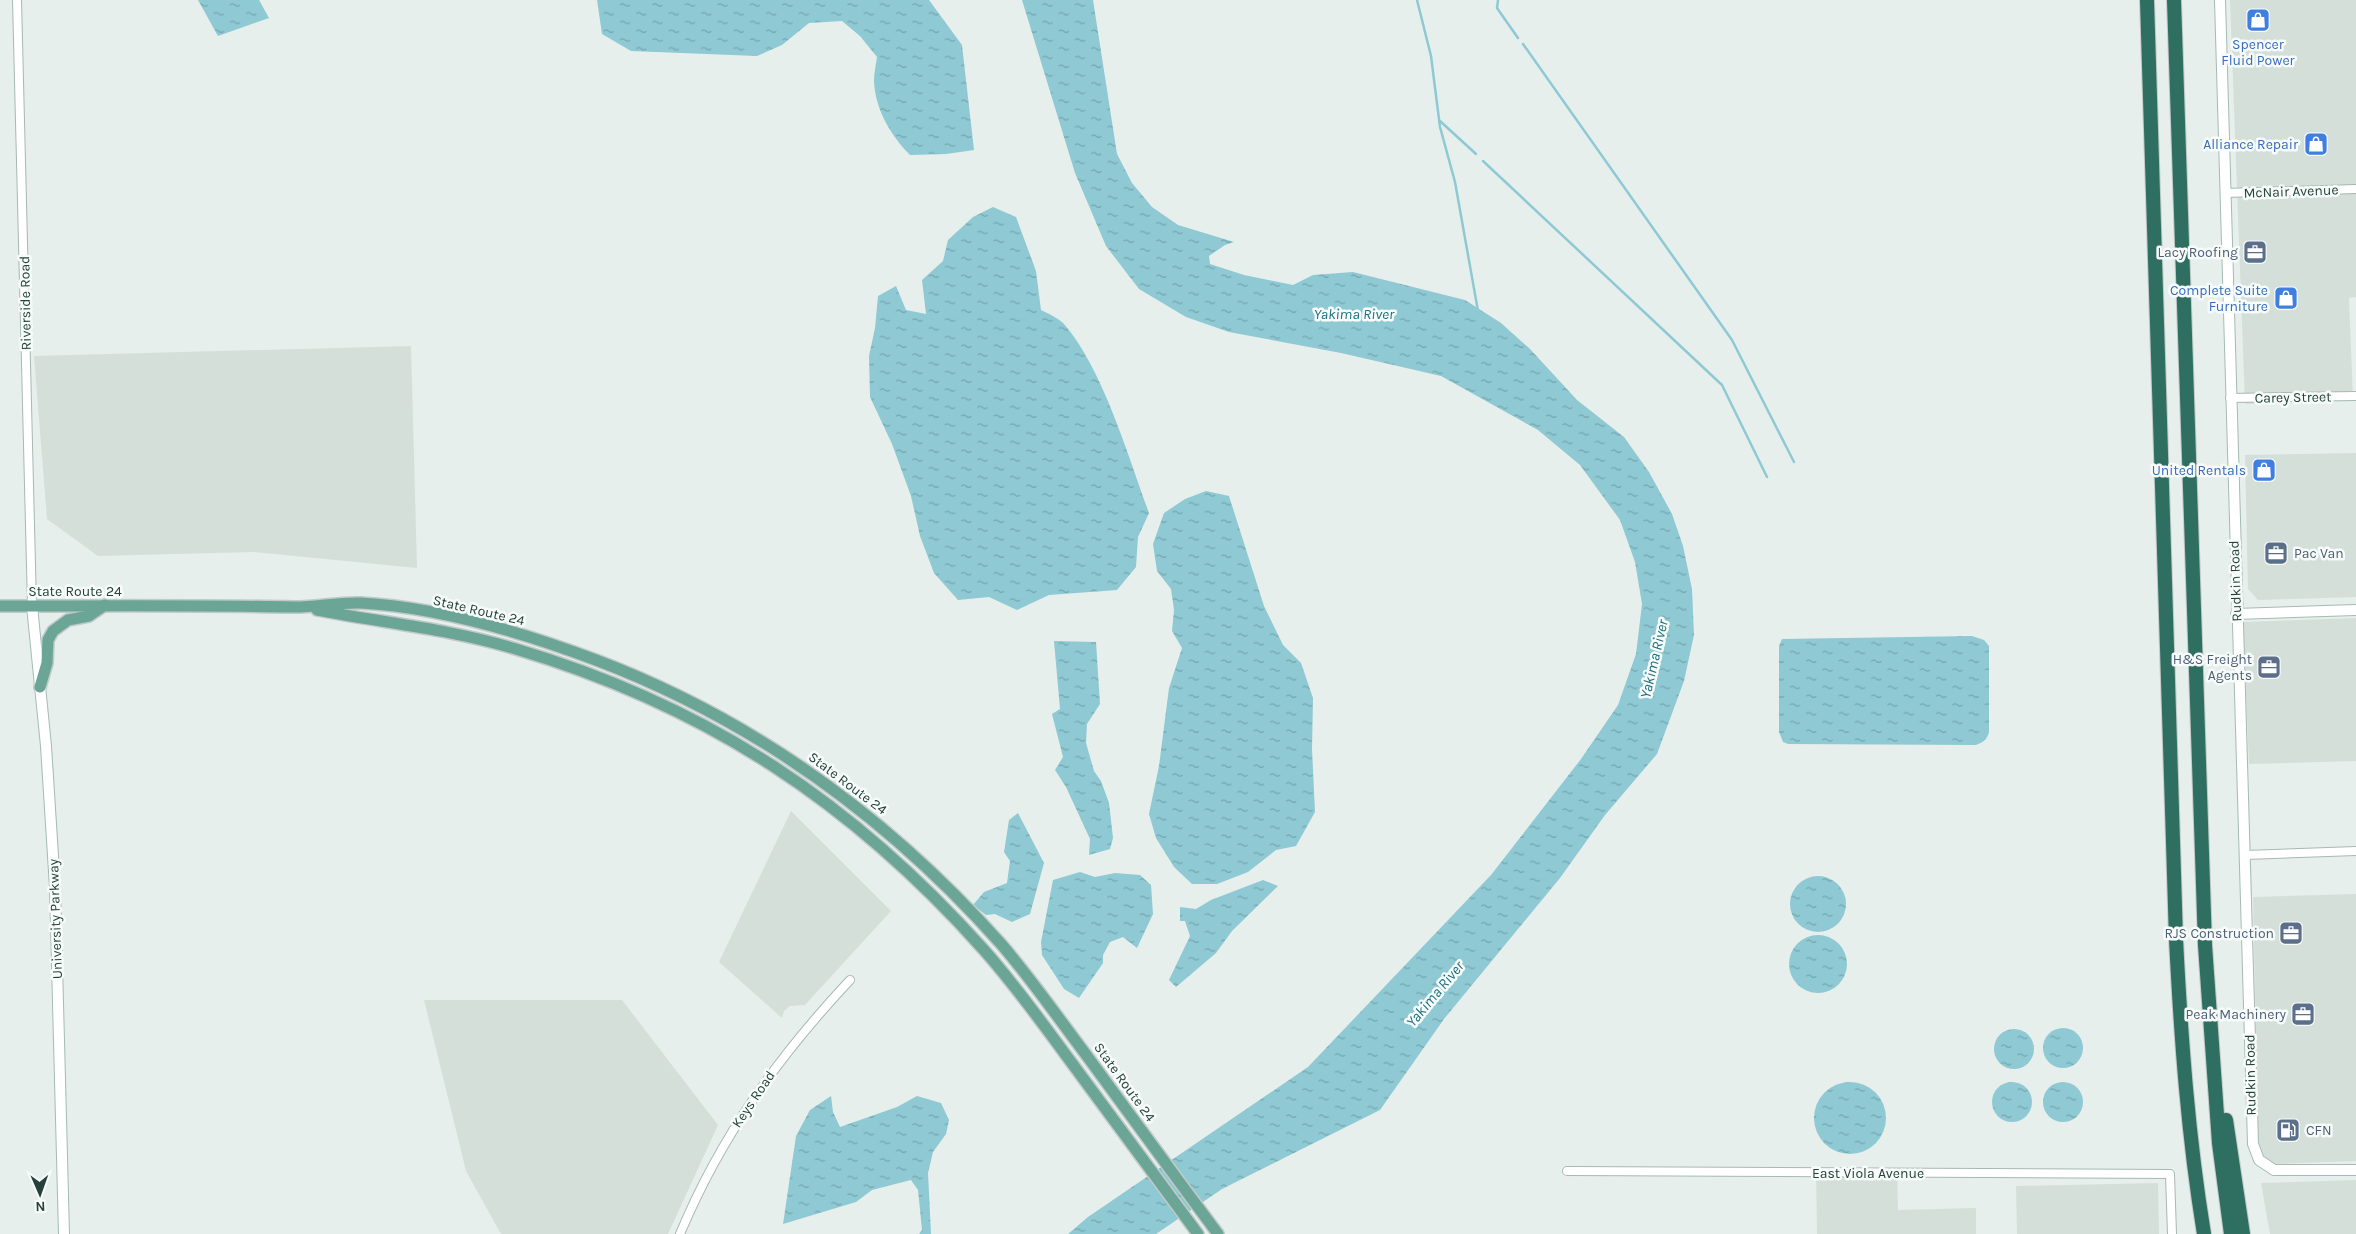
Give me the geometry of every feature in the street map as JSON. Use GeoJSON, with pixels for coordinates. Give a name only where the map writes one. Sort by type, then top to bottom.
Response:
{"type":"FeatureCollection","features":[{"type":"Feature","properties":{"kind":"highway"},"geometry":{"type":"LineString","coordinates":[[2147,0],[2176,949],[2181,1054],[2194,1171],[2204,1234]]}},
{"type":"Feature","properties":{"kind":"highway"},"geometry":{"type":"LineString","coordinates":[[2174,0],[2205,945],[2218,1143],[2231,1234]]}},
{"type":"Feature","properties":{"kind":"highway"},"geometry":{"type":"LineString","coordinates":[[2205,945],[2216,1007],[2228,1136],[2243,1234]]}},
{"type":"Feature","properties":{"kind":"highway"},"geometry":{"type":"LineString","coordinates":[[2194,1171],[2198,1234]]}},
{"type":"Feature","properties":{"kind":"main road","name":"State Route 24"},"geometry":{"type":"LineString","coordinates":[[0,606],[301,607],[359,603],[451,617],[540,640],[652,683],[718,716],[799,764],[872,819],[938,878],[1020,968],[1218,1234]]}},
{"type":"Feature","properties":{"kind":"main road"},"geometry":{"type":"LineString","coordinates":[[40,687],[47,663],[48,640],[53,631],[68,620],[89,616],[106,605]]}},
{"type":"Feature","properties":{"kind":"main road","name":"State Route 24"},"geometry":{"type":"LineString","coordinates":[[301,607],[431,628],[505,646],[562,663],[656,701],[702,723],[798,782],[876,841],[925,888],[985,952],[1025,1000],[1198,1234]]}},
{"type":"Feature","properties":{"kind":"street","name":"Riverside Road"},"geometry":{"type":"LineString","coordinates":[[17,0],[32,606]]}},
{"type":"Feature","properties":{"kind":"street","name":"Rudkin Road"},"geometry":{"type":"LineString","coordinates":[[2220,0],[2236,614],[2245,855],[2251,1131],[2254,1152],[2259,1160],[2274,1170],[2285,1172],[2356,1170]]}},
{"type":"Feature","properties":{"kind":"street","name":"McNair Avenue"},"geometry":{"type":"LineString","coordinates":[[2225,193],[2356,189]]}},
{"type":"Feature","properties":{"kind":"street","name":"Carey Street"},"geometry":{"type":"LineString","coordinates":[[2230,398],[2356,396]]}},
{"type":"Feature","properties":{"kind":"street","name":"University Parkway"},"geometry":{"type":"LineString","coordinates":[[32,606],[55,887],[64,1234]]}},
{"type":"Feature","properties":{"kind":"street"},"geometry":{"type":"LineString","coordinates":[[2236,614],[2356,610]]}},
{"type":"Feature","properties":{"kind":"street"},"geometry":{"type":"LineString","coordinates":[[2245,855],[2356,851]]}},
{"type":"Feature","properties":{"kind":"street","name":"Keys Road"},"geometry":{"type":"LineString","coordinates":[[680,1234],[714,1162],[740,1119],[779,1061],[809,1024],[850,980]]}},
{"type":"Feature","properties":{"kind":"street","name":"East Viola Avenue"},"geometry":{"type":"LineString","coordinates":[[1567,1171],[2170,1174],[2172,1234]]}},
{"type":"Feature","properties":{"kind":"shaded area"},"geometry":{"type":"Polygon","coordinates":[[[2230,0],[2356,0],[2356,297],[2349,298],[2353,400],[2245,404],[2230,0]]]}},
{"type":"Feature","properties":{"kind":"shaded area"},"geometry":{"type":"Polygon","coordinates":[[[411,346],[417,568],[254,552],[98,556],[47,519],[34,356],[411,346]]]}},
{"type":"Feature","properties":{"kind":"shaded area"},"geometry":{"type":"Polygon","coordinates":[[[2356,453],[2356,597],[2258,600],[2248,589],[2245,455],[2356,453]]]}},
{"type":"Feature","properties":{"kind":"shaded area"},"geometry":{"type":"Polygon","coordinates":[[[2356,618],[2356,761],[2249,764],[2243,622],[2356,618]]]}},
{"type":"Feature","properties":{"kind":"shaded area"},"geometry":{"type":"Polygon","coordinates":[[[791,811],[891,911],[805,1005],[790,1006],[784,1011],[782,1018],[719,962],[791,811]]]}},
{"type":"Feature","properties":{"kind":"shaded area"},"geometry":{"type":"Polygon","coordinates":[[[2356,894],[2356,1161],[2273,1164],[2264,1158],[2258,1141],[2253,897],[2356,894]]]}},
{"type":"Feature","properties":{"kind":"shaded area"},"geometry":{"type":"Polygon","coordinates":[[[424,1000],[622,1000],[718,1125],[668,1234],[501,1234],[466,1171],[424,1000]]]}},
{"type":"Feature","properties":{"kind":"shaded area"},"geometry":{"type":"Polygon","coordinates":[[[1897,1168],[1898,1210],[1976,1208],[1976,1234],[1817,1234],[1816,1169],[1897,1168]]]}},
{"type":"Feature","properties":{"kind":"shaded area"},"geometry":{"type":"Polygon","coordinates":[[[2356,1180],[2356,1234],[2270,1234],[2261,1183],[2356,1180]]]}},
{"type":"Feature","properties":{"kind":"shaded area"},"geometry":{"type":"Polygon","coordinates":[[[2158,1183],[2159,1234],[2017,1234],[2016,1186],[2158,1183]]]}},
{"type":"Feature","properties":{"kind":"water"},"geometry":{"type":"Polygon","coordinates":[[[198,0],[259,0],[269,18],[218,36],[198,0]]]}},
{"type":"Feature","properties":{"kind":"water"},"geometry":{"type":"Polygon","coordinates":[[[597,0],[929,0],[962,45],[974,150],[946,154],[910,155],[891,131],[877,102],[874,81],[877,57],[860,36],[842,21],[809,23],[782,45],[757,56],[631,51],[602,34],[597,0]]]}},
{"type":"Feature","properties":{"kind":"water","name":"Yakima River"},"geometry":{"type":"Polygon","coordinates":[[[1022,0],[1093,0],[1117,154],[1132,183],[1152,207],[1178,225],[1234,242],[1225,245],[1209,256],[1210,264],[1244,275],[1293,285],[1313,275],[1353,272],[1465,300],[1501,323],[1530,349],[1577,400],[1624,437],[1649,472],[1672,514],[1683,546],[1692,589],[1694,635],[1684,681],[1657,754],[1605,815],[1560,878],[1444,1019],[1380,1110],[1222,1189],[1156,1234],[1068,1234],[1088,1217],[1308,1067],[1491,875],[1581,759],[1618,705],[1636,654],[1642,604],[1635,562],[1620,520],[1580,465],[1538,430],[1441,376],[1341,353],[1229,332],[1186,317],[1139,289],[1106,246],[1075,173],[1022,0]]]}},
{"type":"Feature","properties":{"kind":"water"},"geometry":{"type":"Polygon","coordinates":[[[993,207],[1016,217],[1036,271],[1041,310],[1064,324],[1091,364],[1113,414],[1149,513],[1138,537],[1136,567],[1117,590],[1049,595],[1017,610],[989,597],[958,600],[934,573],[920,536],[911,496],[892,444],[870,397],[869,356],[875,328],[878,296],[896,286],[906,310],[926,314],[922,280],[943,261],[948,240],[973,217],[993,207]]]}},
{"type":"Feature","properties":{"kind":"water"},"geometry":{"type":"Polygon","coordinates":[[[1206,491],[1229,496],[1264,606],[1283,645],[1301,663],[1313,698],[1312,749],[1315,812],[1296,846],[1276,850],[1248,872],[1217,884],[1192,884],[1174,867],[1156,838],[1149,814],[1159,766],[1169,688],[1182,648],[1172,631],[1174,610],[1171,589],[1157,571],[1153,544],[1164,513],[1185,499],[1206,491]]]}},
{"type":"Feature","properties":{"kind":"water"},"geometry":{"type":"Polygon","coordinates":[[[1972,636],[1984,640],[1989,646],[1989,732],[1981,743],[1976,745],[1788,744],[1783,742],[1779,732],[1779,646],[1782,639],[1972,636]]]}},
{"type":"Feature","properties":{"kind":"water"},"geometry":{"type":"Polygon","coordinates":[[[1054,641],[1096,642],[1100,704],[1087,724],[1086,743],[1094,771],[1101,781],[1109,803],[1113,838],[1110,849],[1089,855],[1090,839],[1066,787],[1055,770],[1063,757],[1052,714],[1060,709],[1054,641]]]}},
{"type":"Feature","properties":{"kind":"water"},"geometry":{"type":"Polygon","coordinates":[[[1018,813],[1044,863],[1030,914],[1012,922],[995,914],[986,915],[973,905],[984,892],[1007,883],[1010,861],[1004,852],[1009,820],[1018,813]]]}},
{"type":"Feature","properties":{"kind":"water"},"geometry":{"type":"Polygon","coordinates":[[[1080,872],[1095,877],[1115,873],[1140,875],[1151,885],[1153,914],[1137,948],[1123,937],[1110,942],[1103,955],[1103,963],[1079,998],[1064,989],[1042,955],[1041,942],[1053,880],[1080,872]]]}},
{"type":"Feature","properties":{"kind":"water"},"geometry":{"type":"Polygon","coordinates":[[[1812,876],[1824,876],[1834,880],[1842,888],[1846,904],[1842,920],[1834,928],[1824,932],[1812,932],[1802,928],[1794,920],[1790,910],[1790,898],[1794,888],[1802,880],[1812,876]]]}},
{"type":"Feature","properties":{"kind":"water"},"geometry":{"type":"Polygon","coordinates":[[[1263,880],[1278,886],[1232,931],[1216,953],[1176,987],[1169,980],[1190,936],[1185,921],[1180,921],[1180,907],[1196,909],[1211,900],[1263,880]]]}},
{"type":"Feature","properties":{"kind":"water"},"geometry":{"type":"Polygon","coordinates":[[[1818,935],[1834,940],[1842,948],[1847,964],[1842,980],[1834,988],[1818,993],[1802,988],[1794,980],[1789,964],[1794,948],[1802,940],[1818,935]]]}},
{"type":"Feature","properties":{"kind":"water"},"geometry":{"type":"Polygon","coordinates":[[[2063,1028],[2077,1034],[2083,1048],[2077,1062],[2063,1068],[2049,1062],[2043,1048],[2049,1034],[2063,1028]]]}},
{"type":"Feature","properties":{"kind":"water"},"geometry":{"type":"Polygon","coordinates":[[[2014,1029],[2028,1035],[2034,1049],[2028,1063],[2014,1069],[2000,1063],[1994,1049],[2000,1035],[2014,1029]]]}},
{"type":"Feature","properties":{"kind":"water"},"geometry":{"type":"Polygon","coordinates":[[[1850,1082],[1870,1088],[1880,1098],[1886,1118],[1880,1138],[1870,1148],[1850,1154],[1830,1148],[1820,1138],[1814,1118],[1820,1098],[1830,1088],[1850,1082]]]}},
{"type":"Feature","properties":{"kind":"water"},"geometry":{"type":"Polygon","coordinates":[[[2012,1082],[2026,1088],[2032,1102],[2026,1116],[2012,1122],[1998,1116],[1992,1102],[1998,1088],[2012,1082]]]}},
{"type":"Feature","properties":{"kind":"water"},"geometry":{"type":"Polygon","coordinates":[[[2063,1082],[2077,1088],[2083,1102],[2077,1116],[2063,1122],[2049,1116],[2043,1102],[2049,1088],[2063,1082]]]}},
{"type":"Feature","properties":{"kind":"water"},"geometry":{"type":"Polygon","coordinates":[[[831,1096],[833,1112],[840,1127],[897,1107],[917,1096],[941,1103],[949,1120],[946,1134],[933,1152],[928,1173],[931,1234],[919,1234],[922,1230],[918,1190],[911,1180],[872,1190],[856,1202],[783,1224],[796,1136],[810,1110],[831,1096]]]}},
{"type":"Feature","properties":{"kind":"waterway"},"geometry":{"type":"LineString","coordinates":[[1417,0],[1431,56],[1440,127],[1455,182],[1478,311]]}},
{"type":"Feature","properties":{"kind":"waterway"},"geometry":{"type":"LineString","coordinates":[[1498,0],[1497,8],[1518,38]]}},
{"type":"Feature","properties":{"kind":"waterway"},"geometry":{"type":"LineString","coordinates":[[1523,44],[1732,340],[1794,462]]}},
{"type":"Feature","properties":{"kind":"waterway"},"geometry":{"type":"LineString","coordinates":[[1440,121],[1476,154]]}},
{"type":"Feature","properties":{"kind":"waterway"},"geometry":{"type":"LineString","coordinates":[[1483,161],[1722,385],[1767,477]]}},
{"type":"Feature","properties":{"kind":"place","name":"Spencer Fluid Power"},"geometry":{"type":"Point","coordinates":[2258,20]}},
{"type":"Feature","properties":{"kind":"place","name":"Alliance Repair"},"geometry":{"type":"Point","coordinates":[2316,144]}},
{"type":"Feature","properties":{"kind":"place","name":"Lacy Roofing"},"geometry":{"type":"Point","coordinates":[2255,252]}},
{"type":"Feature","properties":{"kind":"place","name":"Complete Suite Furniture"},"geometry":{"type":"Point","coordinates":[2286,298]}},
{"type":"Feature","properties":{"kind":"place","name":"United Rentals"},"geometry":{"type":"Point","coordinates":[2264,470]}},
{"type":"Feature","properties":{"kind":"place","name":"Pac Van"},"geometry":{"type":"Point","coordinates":[2276,553]}},
{"type":"Feature","properties":{"kind":"place","name":"H&S Freight Agents"},"geometry":{"type":"Point","coordinates":[2269,667]}},
{"type":"Feature","properties":{"kind":"place","name":"RJS Construction"},"geometry":{"type":"Point","coordinates":[2291,933]}},
{"type":"Feature","properties":{"kind":"place","name":"Peak Machinery"},"geometry":{"type":"Point","coordinates":[2303,1014]}},
{"type":"Feature","properties":{"kind":"place","name":"CFN"},"geometry":{"type":"Point","coordinates":[2288,1130]}}]}
